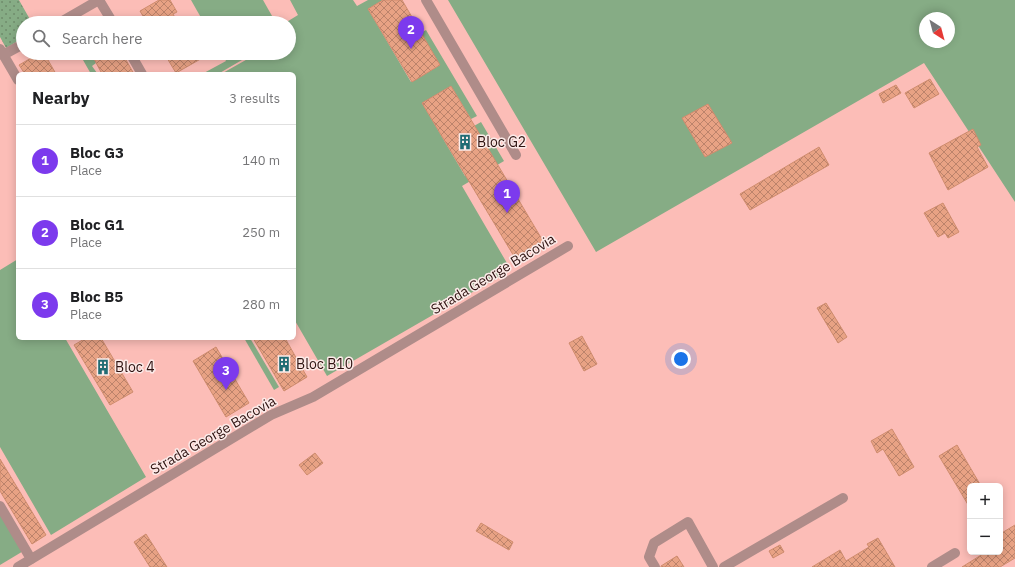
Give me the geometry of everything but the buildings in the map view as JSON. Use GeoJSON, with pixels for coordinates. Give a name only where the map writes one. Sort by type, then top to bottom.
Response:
{"type":"FeatureCollection","features":[{"type":"Feature","properties":{"kind":"street"},"geometry":{"type":"LineString","coordinates":[[71,16],[99,0],[109,16]]}},
{"type":"Feature","properties":{"kind":"street"},"geometry":{"type":"LineString","coordinates":[[426,0],[516,155]]}},
{"type":"Feature","properties":{"kind":"street"},"geometry":{"type":"LineString","coordinates":[[16,47],[2,52],[16,76]]}},
{"type":"Feature","properties":{"kind":"street"},"geometry":{"type":"LineString","coordinates":[[134,60],[141,72]]}},
{"type":"Feature","properties":{"kind":"street","name":"Strada George Bacovia"},"geometry":{"type":"LineString","coordinates":[[18,567],[271,415],[313,397],[568,246]]}},
{"type":"Feature","properties":{"kind":"street"},"geometry":{"type":"LineString","coordinates":[[724,567],[843,498]]}},
{"type":"Feature","properties":{"kind":"street"},"geometry":{"type":"LineString","coordinates":[[0,506],[31,559]]}},
{"type":"Feature","properties":{"kind":"street"},"geometry":{"type":"LineString","coordinates":[[655,567],[649,557],[654,543],[688,522],[713,567]]}},
{"type":"Feature","properties":{"kind":"street"},"geometry":{"type":"LineString","coordinates":[[932,567],[955,553]]}},
{"type":"Feature","properties":{"kind":"green space"},"geometry":{"type":"Polygon","coordinates":[[[0,0],[19,0],[28,16],[16,16],[16,42],[6,48],[0,37],[0,0]]]}},
{"type":"Feature","properties":{"kind":"green space"},"geometry":{"type":"Polygon","coordinates":[[[191,0],[263,0],[272,16],[200,16],[191,0]]]}},
{"type":"Feature","properties":{"kind":"green space"},"geometry":{"type":"Polygon","coordinates":[[[290,0],[353,0],[357,6],[368,0],[383,0],[368,9],[411,82],[440,65],[421,33],[426,30],[477,116],[471,119],[451,86],[422,103],[465,176],[494,159],[474,126],[481,122],[504,161],[462,186],[511,270],[327,376],[296,322],[296,72],[225,72],[246,60],[296,60],[296,16],[298,15],[290,0]]]}},
{"type":"Feature","properties":{"kind":"green space"},"geometry":{"type":"Polygon","coordinates":[[[448,0],[1015,0],[1015,202],[924,63],[596,252],[448,0]]]}},
{"type":"Feature","properties":{"kind":"green space"},"geometry":{"type":"Polygon","coordinates":[[[83,60],[94,60],[96,63],[92,66],[96,72],[90,72],[83,60]]]}},
{"type":"Feature","properties":{"kind":"green space"},"geometry":{"type":"Polygon","coordinates":[[[242,60],[221,72],[206,72],[226,61],[242,60]]]}},
{"type":"Feature","properties":{"kind":"green space"},"geometry":{"type":"Polygon","coordinates":[[[16,260],[16,340],[66,340],[146,477],[51,535],[0,447],[0,270],[16,260]]]}},
{"type":"Feature","properties":{"kind":"green space"},"geometry":{"type":"Polygon","coordinates":[[[245,340],[251,340],[279,387],[274,390],[245,340]]]}},
{"type":"Feature","properties":{"kind":"green space"},"geometry":{"type":"Polygon","coordinates":[[[0,506],[25,550],[0,565],[0,506]]]}},
{"type":"Feature","properties":{"kind":"place","name":"Bloc G1"},"geometry":{"type":"Point","coordinates":[411,49]}},
{"type":"Feature","properties":{"kind":"place","name":"Bloc G2"},"geometry":{"type":"Point","coordinates":[465,142]}},
{"type":"Feature","properties":{"kind":"place","name":"Bloc G3"},"geometry":{"type":"Point","coordinates":[507,213]}},
{"type":"Feature","properties":{"kind":"place","name":"Bloc B10"},"geometry":{"type":"Point","coordinates":[284,364]}},
{"type":"Feature","properties":{"kind":"place","name":"Bloc 4"},"geometry":{"type":"Point","coordinates":[103,367]}},
{"type":"Feature","properties":{"kind":"place","name":"Bloc B5"},"geometry":{"type":"Point","coordinates":[226,390]}}]}
